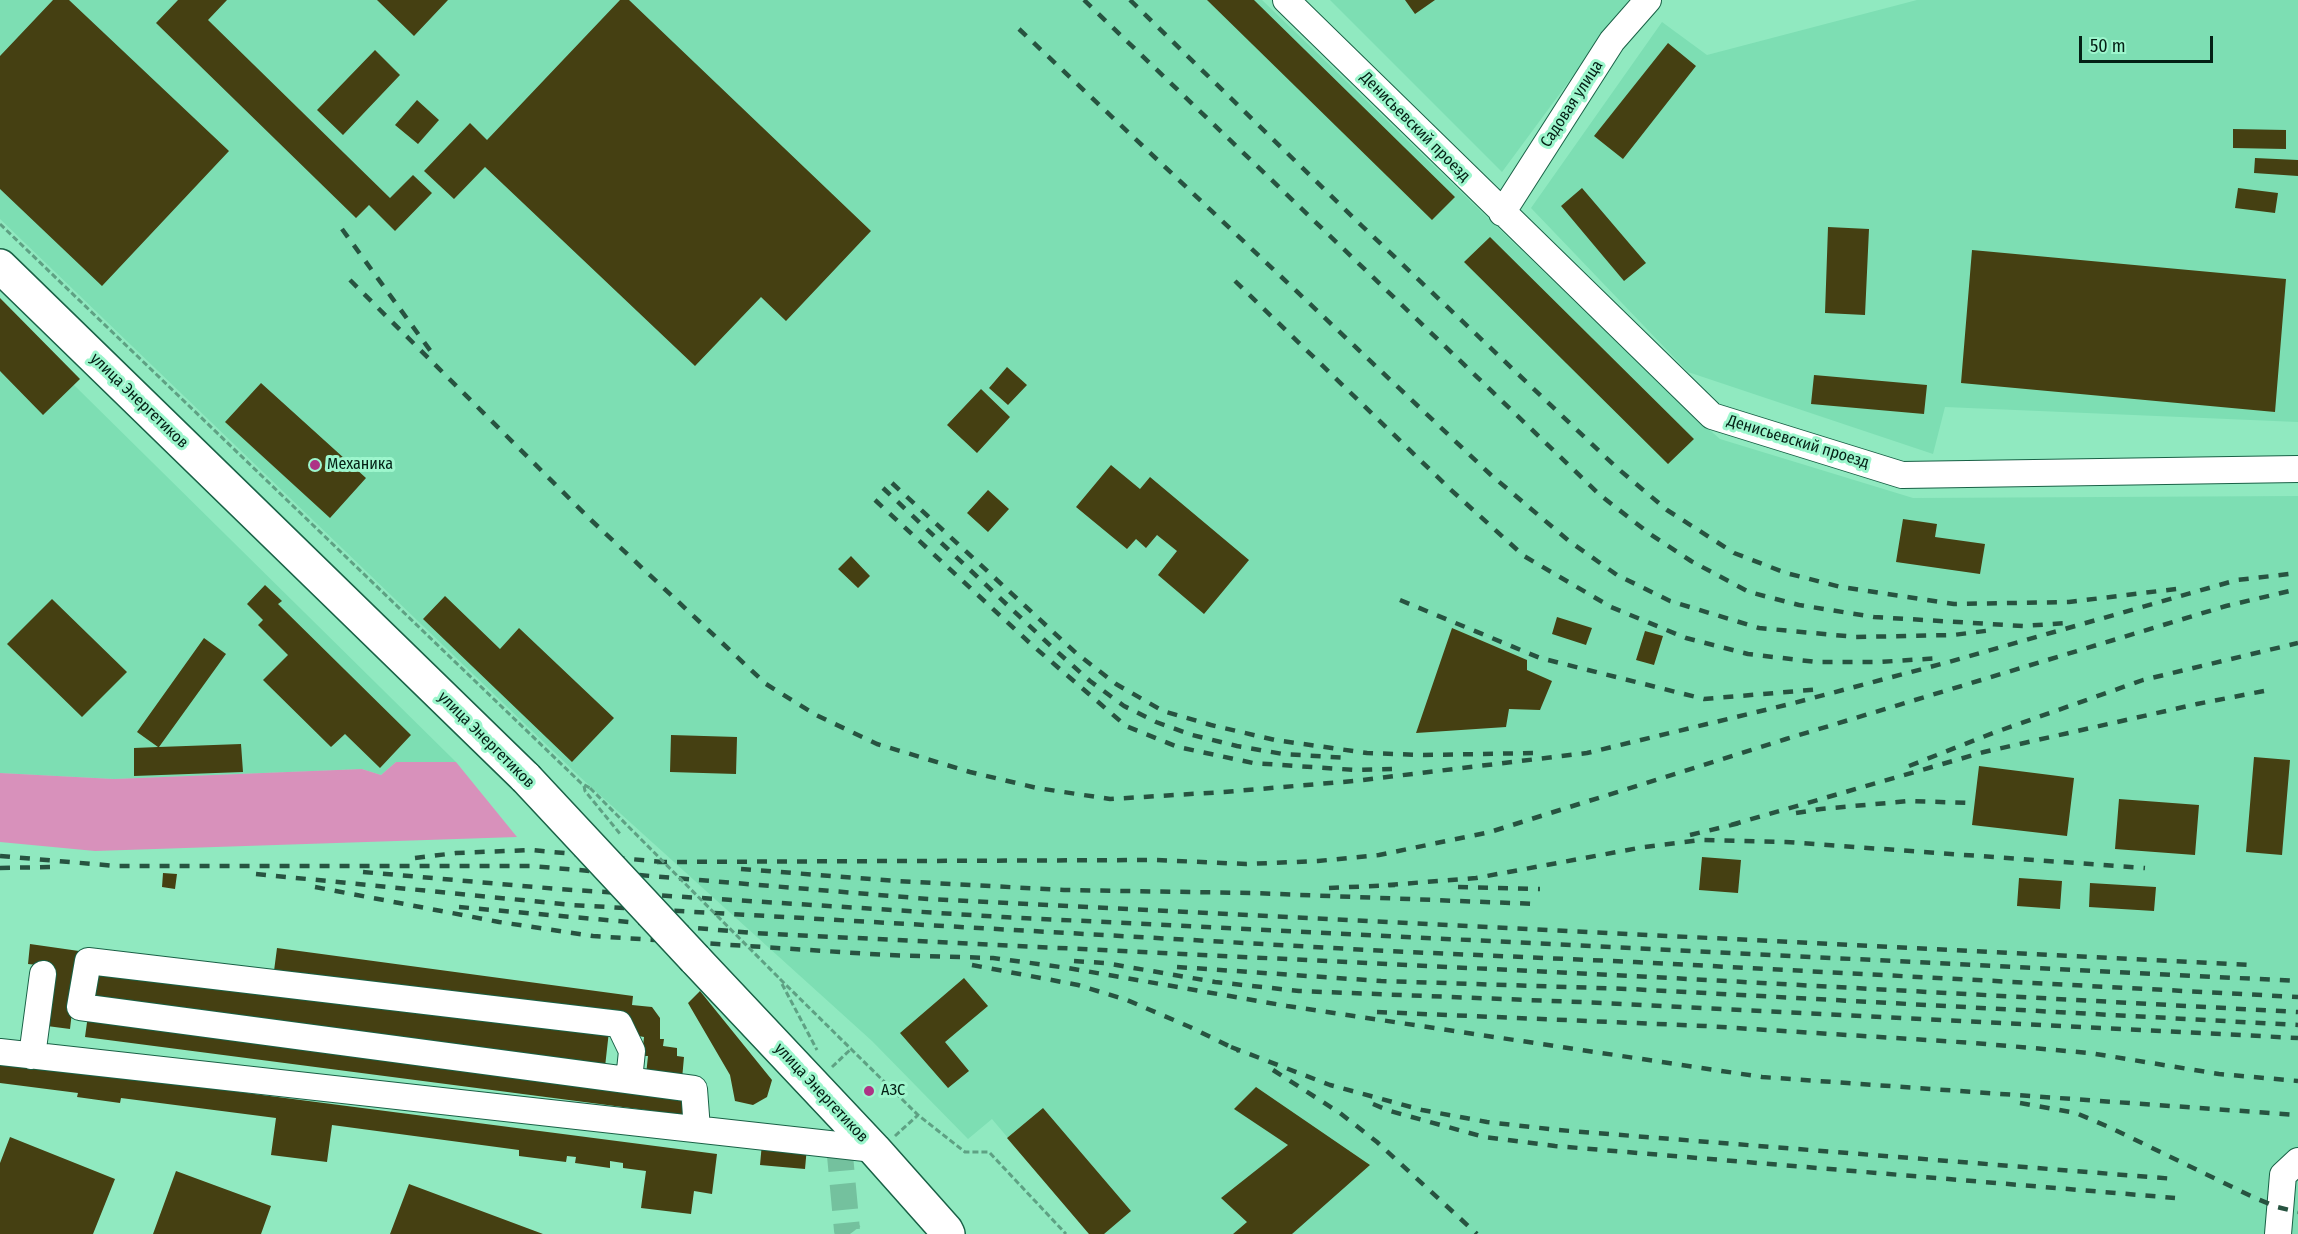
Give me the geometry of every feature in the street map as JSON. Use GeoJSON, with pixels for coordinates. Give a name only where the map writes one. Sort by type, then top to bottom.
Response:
{"type":"FeatureCollection","features":[{"type":"Feature","properties":{"kind":"main road","name":"улица Энергетиков"},"geometry":{"type":"LineString","coordinates":[[0,266],[526,778],[695,959],[884,1143],[949,1233]]}},
{"type":"Feature","properties":{"kind":"street","name":"Денисьевский проезд"},"geometry":{"type":"LineString","coordinates":[[1286,0],[1712,416],[1902,475],[2298,469]]}},
{"type":"Feature","properties":{"kind":"street","name":"Садовая улица"},"geometry":{"type":"LineString","coordinates":[[1502,213],[1612,41],[1648,0]]}},
{"type":"Feature","properties":{"kind":"street"},"geometry":{"type":"LineString","coordinates":[[629,1080],[632,1051],[619,1024],[88,961],[80,1007],[694,1089],[697,1130]]}},
{"type":"Feature","properties":{"kind":"street"},"geometry":{"type":"LineString","coordinates":[[32,1056],[43,974]]}},
{"type":"Feature","properties":{"kind":"street"},"geometry":{"type":"LineString","coordinates":[[0,1052],[697,1130],[884,1143]]}},
{"type":"Feature","properties":{"kind":"street"},"geometry":{"type":"LineString","coordinates":[[2278,1234],[2283,1175],[2298,1161]]}},
{"type":"Feature","properties":{"kind":"path"},"geometry":{"type":"LineString","coordinates":[[0,224],[584,785],[590,788],[780,980],[918,1115],[965,1152],[990,1152],[1066,1234]]}},
{"type":"Feature","properties":{"kind":"path"},"geometry":{"type":"LineString","coordinates":[[584,785],[585,791],[621,835]]}},
{"type":"Feature","properties":{"kind":"path"},"geometry":{"type":"LineString","coordinates":[[830,1069],[852,1048]]}},
{"type":"Feature","properties":{"kind":"path"},"geometry":{"type":"LineString","coordinates":[[884,1143],[918,1115]]}},
{"type":"Feature","properties":{"kind":"shaded area"},"geometry":{"type":"Polygon","coordinates":[[[0,0],[1262,0],[1690,413],[1720,439],[1913,498],[2298,496],[2298,1234],[1089,1234],[992,1119],[968,1139],[872,1041],[580,777],[0,219],[0,0]]]}},
{"type":"Feature","properties":{"kind":"shaded area"},"geometry":{"type":"Polygon","coordinates":[[[1330,0],[1629,0],[1502,172],[1330,0]]]}},
{"type":"Feature","properties":{"kind":"shaded area"},"geometry":{"type":"Polygon","coordinates":[[[1917,0],[2298,0],[2298,422],[1945,407],[1933,454],[1688,372],[1531,208],[1662,22],[1707,55],[1917,0]]]}},
{"type":"Feature","properties":{"kind":"shaded area"},"geometry":{"type":"Polygon","coordinates":[[[0,312],[456,762],[396,762],[381,775],[362,769],[114,779],[0,773],[0,312]]]}},
{"type":"Feature","properties":{"kind":"shaded area"},"geometry":{"type":"Polygon","coordinates":[[[396,762],[456,762],[517,837],[95,851],[0,842],[0,773],[114,779],[362,769],[381,775],[396,762]]]}},
{"type":"Feature","properties":{"kind":"building"},"geometry":{"type":"Polygon","coordinates":[[[53,0],[69,0],[229,151],[102,286],[0,189],[0,56],[53,0]]]}},
{"type":"Feature","properties":{"kind":"building"},"geometry":{"type":"Polygon","coordinates":[[[178,0],[227,0],[208,20],[390,198],[413,175],[432,193],[395,231],[369,205],[356,218],[156,23],[178,0]]]}},
{"type":"Feature","properties":{"kind":"building"},"geometry":{"type":"Polygon","coordinates":[[[377,0],[448,0],[414,36],[377,0]]]}},
{"type":"Feature","properties":{"kind":"building"},"geometry":{"type":"Polygon","coordinates":[[[620,0],[629,0],[871,231],[786,321],[761,297],[695,366],[485,167],[454,199],[424,171],[470,123],[487,140],[620,0]]]}},
{"type":"Feature","properties":{"kind":"building"},"geometry":{"type":"Polygon","coordinates":[[[1207,0],[1254,0],[1455,197],[1432,220],[1207,0]]]}},
{"type":"Feature","properties":{"kind":"building"},"geometry":{"type":"Polygon","coordinates":[[[1405,0],[1435,0],[1415,14],[1405,0]]]}},
{"type":"Feature","properties":{"kind":"building"},"geometry":{"type":"Polygon","coordinates":[[[1668,43],[1696,66],[1623,159],[1594,136],[1668,43]]]}},
{"type":"Feature","properties":{"kind":"building"},"geometry":{"type":"Polygon","coordinates":[[[375,50],[400,75],[343,135],[317,110],[375,50]]]}},
{"type":"Feature","properties":{"kind":"building"},"geometry":{"type":"Polygon","coordinates":[[[417,100],[439,120],[418,144],[395,125],[417,100]]]}},
{"type":"Feature","properties":{"kind":"building"},"geometry":{"type":"Polygon","coordinates":[[[2233,129],[2286,130],[2286,149],[2233,148],[2233,129]]]}},
{"type":"Feature","properties":{"kind":"building"},"geometry":{"type":"Polygon","coordinates":[[[2255,158],[2298,160],[2298,176],[2254,173],[2255,158]]]}},
{"type":"Feature","properties":{"kind":"building"},"geometry":{"type":"Polygon","coordinates":[[[1582,188],[1646,263],[1624,281],[1561,206],[1582,188]]]}},
{"type":"Feature","properties":{"kind":"building"},"geometry":{"type":"Polygon","coordinates":[[[2238,188],[2278,193],[2275,213],[2235,208],[2238,188]]]}},
{"type":"Feature","properties":{"kind":"building"},"geometry":{"type":"Polygon","coordinates":[[[1828,227],[1869,229],[1865,315],[1825,313],[1828,227]]]}},
{"type":"Feature","properties":{"kind":"building"},"geometry":{"type":"Polygon","coordinates":[[[1490,237],[1694,439],[1668,464],[1464,262],[1490,237]]]}},
{"type":"Feature","properties":{"kind":"building"},"geometry":{"type":"Polygon","coordinates":[[[1972,250],[2286,279],[2275,412],[1961,383],[1972,250]]]}},
{"type":"Feature","properties":{"kind":"building"},"geometry":{"type":"Polygon","coordinates":[[[0,298],[80,379],[43,415],[0,371],[0,298]]]}},
{"type":"Feature","properties":{"kind":"building"},"geometry":{"type":"Polygon","coordinates":[[[1007,367],[1027,385],[1008,405],[989,388],[1007,367]]]}},
{"type":"Feature","properties":{"kind":"building"},"geometry":{"type":"Polygon","coordinates":[[[1814,375],[1927,385],[1924,414],[1811,404],[1814,375]]]}},
{"type":"Feature","properties":{"kind":"building"},"geometry":{"type":"Polygon","coordinates":[[[261,383],[366,478],[330,518],[225,422],[261,383]]]}},
{"type":"Feature","properties":{"kind":"building"},"geometry":{"type":"Polygon","coordinates":[[[981,389],[1010,417],[977,453],[947,425],[981,389]]]}},
{"type":"Feature","properties":{"kind":"building"},"geometry":{"type":"Polygon","coordinates":[[[1111,465],[1140,489],[1150,477],[1249,560],[1204,614],[1158,575],[1177,551],[1157,535],[1146,548],[1136,539],[1127,549],[1076,507],[1111,465]]]}},
{"type":"Feature","properties":{"kind":"building"},"geometry":{"type":"Polygon","coordinates":[[[988,490],[1009,509],[988,532],[967,513],[988,490]]]}},
{"type":"Feature","properties":{"kind":"building"},"geometry":{"type":"Polygon","coordinates":[[[1903,519],[1937,524],[1935,537],[1985,544],[1980,574],[1896,562],[1903,519]]]}},
{"type":"Feature","properties":{"kind":"building"},"geometry":{"type":"Polygon","coordinates":[[[851,556],[870,576],[858,588],[838,569],[851,556]]]}},
{"type":"Feature","properties":{"kind":"building"},"geometry":{"type":"Polygon","coordinates":[[[265,585],[282,601],[278,604],[411,735],[380,768],[345,734],[331,747],[263,680],[288,655],[258,625],[263,620],[247,604],[265,585]]]}},
{"type":"Feature","properties":{"kind":"building"},"geometry":{"type":"Polygon","coordinates":[[[445,596],[500,649],[519,628],[614,718],[572,762],[423,619],[445,596]]]}},
{"type":"Feature","properties":{"kind":"building"},"geometry":{"type":"Polygon","coordinates":[[[52,599],[127,672],[82,717],[7,644],[52,599]]]}},
{"type":"Feature","properties":{"kind":"building"},"geometry":{"type":"Polygon","coordinates":[[[1557,617],[1592,628],[1586,645],[1552,634],[1557,617]]]}},
{"type":"Feature","properties":{"kind":"building"},"geometry":{"type":"Polygon","coordinates":[[[1452,628],[1527,660],[1527,670],[1552,681],[1540,710],[1509,709],[1506,727],[1416,733],[1452,628]]]}},
{"type":"Feature","properties":{"kind":"building"},"geometry":{"type":"Polygon","coordinates":[[[1645,631],[1663,636],[1654,665],[1636,660],[1645,631]]]}},
{"type":"Feature","properties":{"kind":"building"},"geometry":{"type":"Polygon","coordinates":[[[204,638],[226,654],[159,747],[241,744],[243,772],[134,776],[134,748],[158,747],[137,732],[204,638]]]}},
{"type":"Feature","properties":{"kind":"building"},"geometry":{"type":"Polygon","coordinates":[[[671,735],[737,737],[736,774],[670,772],[671,735]]]}},
{"type":"Feature","properties":{"kind":"building"},"geometry":{"type":"Polygon","coordinates":[[[2254,757],[2290,760],[2282,855],[2246,852],[2254,757]]]}},
{"type":"Feature","properties":{"kind":"building"},"geometry":{"type":"Polygon","coordinates":[[[1979,766],[2074,778],[2067,836],[1972,825],[1979,766]]]}},
{"type":"Feature","properties":{"kind":"building"},"geometry":{"type":"Polygon","coordinates":[[[2119,799],[2199,805],[2195,855],[2115,849],[2119,799]]]}},
{"type":"Feature","properties":{"kind":"building"},"geometry":{"type":"Polygon","coordinates":[[[1702,857],[1741,860],[1738,893],[1699,890],[1702,857]]]}},
{"type":"Feature","properties":{"kind":"building"},"geometry":{"type":"Polygon","coordinates":[[[163,873],[177,874],[175,889],[162,887],[163,873]]]}},
{"type":"Feature","properties":{"kind":"building"},"geometry":{"type":"Polygon","coordinates":[[[2019,878],[2062,881],[2060,909],[2017,906],[2019,878]]]}},
{"type":"Feature","properties":{"kind":"building"},"geometry":{"type":"Polygon","coordinates":[[[2090,883],[2156,887],[2154,911],[2089,907],[2090,883]]]}},
{"type":"Feature","properties":{"kind":"building"},"geometry":{"type":"Polygon","coordinates":[[[30,944],[79,951],[70,1029],[47,1026],[55,967],[28,964],[30,944]]]}},
{"type":"Feature","properties":{"kind":"building"},"geometry":{"type":"Polygon","coordinates":[[[277,948],[633,996],[632,1005],[652,1007],[660,1018],[660,1039],[664,1039],[663,1046],[677,1048],[677,1056],[684,1057],[682,1079],[646,1075],[648,1056],[642,1056],[644,1037],[274,971],[277,948]]]}},
{"type":"Feature","properties":{"kind":"building"},"geometry":{"type":"Polygon","coordinates":[[[96,964],[609,1031],[605,1067],[91,1000],[96,964]]]}},
{"type":"Feature","properties":{"kind":"building"},"geometry":{"type":"Polygon","coordinates":[[[964,978],[988,1006],[945,1042],[969,1071],[948,1088],[900,1033],[964,978]]]}},
{"type":"Feature","properties":{"kind":"building"},"geometry":{"type":"Polygon","coordinates":[[[700,991],[772,1080],[767,1097],[753,1105],[735,1101],[730,1075],[688,1003],[700,991]]]}},
{"type":"Feature","properties":{"kind":"building"},"geometry":{"type":"Polygon","coordinates":[[[88,1015],[686,1093],[684,1115],[85,1037],[88,1015]]]}},
{"type":"Feature","properties":{"kind":"building"},"geometry":{"type":"Polygon","coordinates":[[[0,1061],[717,1154],[712,1194],[694,1191],[691,1214],[641,1208],[646,1171],[623,1168],[623,1163],[610,1161],[610,1168],[575,1163],[576,1157],[567,1156],[566,1162],[519,1156],[519,1150],[332,1125],[327,1162],[271,1155],[276,1118],[121,1098],[120,1103],[77,1097],[78,1093],[0,1083],[0,1061]]]}},
{"type":"Feature","properties":{"kind":"building"},"geometry":{"type":"Polygon","coordinates":[[[1256,1087],[1370,1165],[1292,1234],[1233,1234],[1247,1222],[1221,1198],[1288,1145],[1234,1109],[1256,1087]]]}},
{"type":"Feature","properties":{"kind":"building"},"geometry":{"type":"Polygon","coordinates":[[[1043,1108],[1131,1211],[1104,1234],[1089,1234],[1007,1138],[1043,1108]]]}},
{"type":"Feature","properties":{"kind":"building"},"geometry":{"type":"Polygon","coordinates":[[[10,1137],[115,1179],[93,1234],[0,1234],[0,1163],[10,1137]]]}},
{"type":"Feature","properties":{"kind":"building"},"geometry":{"type":"Polygon","coordinates":[[[762,1143],[807,1147],[805,1169],[760,1165],[762,1143]]]}},
{"type":"Feature","properties":{"kind":"building"},"geometry":{"type":"Polygon","coordinates":[[[176,1171],[271,1206],[261,1234],[153,1234],[176,1171]]]}},
{"type":"Feature","properties":{"kind":"building"},"geometry":{"type":"Polygon","coordinates":[[[409,1184],[543,1234],[390,1234],[409,1184]]]}},
{"type":"Feature","properties":{"kind":"tunnel"},"geometry":{"type":"LineString","coordinates":[[839,1145],[847,1230],[850,1234]]}},
{"type":"Feature","properties":{"kind":"railway"},"geometry":{"type":"LineString","coordinates":[[1084,0],[1600,495],[1650,534],[1691,561],[1749,592],[1799,605],[1874,617],[2023,626],[2067,623]]}},
{"type":"Feature","properties":{"kind":"railway"},"geometry":{"type":"LineString","coordinates":[[1130,0],[1362,226],[1616,467],[1667,510],[1734,553],[1786,573],[1841,587],[1954,604],[2069,602],[2184,588]]}},
{"type":"Feature","properties":{"kind":"railway"},"geometry":{"type":"LineString","coordinates":[[1019,29],[1491,475],[1569,541],[1617,575],[1670,601],[1759,628],[1856,637],[1953,635],[1993,630]]}},
{"type":"Feature","properties":{"kind":"railway"},"geometry":{"type":"LineString","coordinates":[[342,229],[432,353]]}},
{"type":"Feature","properties":{"kind":"railway"},"geometry":{"type":"LineString","coordinates":[[350,280],[591,520],[766,684],[816,715],[877,744],[970,772],[1037,788],[1110,799],[1354,781],[1587,753],[1790,704],[1945,663],[2237,580],[2298,573]]}},
{"type":"Feature","properties":{"kind":"railway"},"geometry":{"type":"LineString","coordinates":[[1235,281],[1450,489],[1524,556],[1611,607],[1686,638],[1748,654],[1816,662],[1879,662],[1941,658]]}},
{"type":"Feature","properties":{"kind":"railway"},"geometry":{"type":"LineString","coordinates":[[892,483],[1076,653],[1116,684],[1163,711],[1275,740],[1367,753],[1423,755],[1539,753]]}},
{"type":"Feature","properties":{"kind":"railway"},"geometry":{"type":"LineString","coordinates":[[883,488],[1053,648],[1090,681],[1124,706],[1156,722],[1192,735],[1237,746],[1283,754],[1348,758]]}},
{"type":"Feature","properties":{"kind":"railway"},"geometry":{"type":"LineString","coordinates":[[875,500],[1032,645],[1126,726],[1178,747],[1253,763],[1355,770],[1392,769]]}},
{"type":"Feature","properties":{"kind":"railway"},"geometry":{"type":"LineString","coordinates":[[657,862],[1156,860],[1246,864],[1318,861],[1379,855],[1490,832],[1786,739],[2226,606],[2298,589]]}},
{"type":"Feature","properties":{"kind":"railway"},"geometry":{"type":"LineString","coordinates":[[1400,600],[1540,658],[1704,699],[1822,689]]}},
{"type":"Feature","properties":{"kind":"railway"},"geometry":{"type":"LineString","coordinates":[[1909,766],[1993,733],[2143,680],[2298,643]]}},
{"type":"Feature","properties":{"kind":"railway"},"geometry":{"type":"LineString","coordinates":[[1731,825],[1984,752],[2264,691]]}},
{"type":"Feature","properties":{"kind":"railway"},"geometry":{"type":"LineString","coordinates":[[1796,813],[1909,801],[1970,803]]}},
{"type":"Feature","properties":{"kind":"railway"},"geometry":{"type":"LineString","coordinates":[[1690,835],[1740,823]]}},
{"type":"Feature","properties":{"kind":"railway"},"geometry":{"type":"LineString","coordinates":[[1388,885],[1476,878],[1644,847],[1701,840],[1786,842],[2145,868]]}},
{"type":"Feature","properties":{"kind":"railway"},"geometry":{"type":"LineString","coordinates":[[415,858],[456,853],[531,850],[663,862]]}},
{"type":"Feature","properties":{"kind":"railway"},"geometry":{"type":"LineString","coordinates":[[0,856],[116,866],[530,866],[928,899],[2251,965]]}},
{"type":"Feature","properties":{"kind":"railway"},"geometry":{"type":"LineString","coordinates":[[0,868],[50,867]]}},
{"type":"Feature","properties":{"kind":"railway"},"geometry":{"type":"LineString","coordinates":[[741,869],[896,881],[1064,890],[1251,893],[1538,904]]}},
{"type":"Feature","properties":{"kind":"railway"},"geometry":{"type":"LineString","coordinates":[[363,872],[558,889],[1003,917],[2298,981]]}},
{"type":"Feature","properties":{"kind":"railway"},"geometry":{"type":"LineString","coordinates":[[256,874],[572,905],[1386,951],[2298,997]]}},
{"type":"Feature","properties":{"kind":"railway"},"geometry":{"type":"LineString","coordinates":[[1329,888],[1395,885]]}},
{"type":"Feature","properties":{"kind":"railway"},"geometry":{"type":"LineString","coordinates":[[315,887],[499,922],[593,936],[886,955],[993,958],[1068,968],[1287,1006],[1762,1077],[2298,1115]]}},
{"type":"Feature","properties":{"kind":"railway"},"geometry":{"type":"LineString","coordinates":[[1458,887],[1540,889]]}},
{"type":"Feature","properties":{"kind":"railway"},"geometry":{"type":"LineString","coordinates":[[459,907],[753,933],[1633,976],[2298,1012]]}},
{"type":"Feature","properties":{"kind":"railway"},"geometry":{"type":"LineString","coordinates":[[1074,961],[1105,963],[1215,982],[1299,991],[1604,1003],[2298,1038]]}},
{"type":"Feature","properties":{"kind":"railway"},"geometry":{"type":"LineString","coordinates":[[972,965],[1078,985],[1127,1000],[1239,1051]]}},
{"type":"Feature","properties":{"kind":"railway"},"geometry":{"type":"LineString","coordinates":[[1177,967],[1381,981],[1630,989],[2298,1025]]}},
{"type":"Feature","properties":{"kind":"railway"},"geometry":{"type":"LineString","coordinates":[[1377,1012],[1705,1026],[1974,1043],[2090,1053],[2219,1074],[2298,1081]]}},
{"type":"Feature","properties":{"kind":"railway"},"geometry":{"type":"LineString","coordinates":[[1231,1047],[1330,1085],[1422,1110],[1487,1122],[1558,1130],[2175,1179]]}},
{"type":"Feature","properties":{"kind":"railway"},"geometry":{"type":"LineString","coordinates":[[1273,1070],[1340,1113],[1377,1142],[1477,1234]]}},
{"type":"Feature","properties":{"kind":"railway"},"geometry":{"type":"LineString","coordinates":[[2020,1103],[2076,1113],[2255,1198],[2298,1212]]}},
{"type":"Feature","properties":{"kind":"railway"},"geometry":{"type":"LineString","coordinates":[[1373,1104],[1390,1111],[1484,1137],[1555,1146],[2175,1198]]}},
{"type":"Feature","properties":{"kind":"place","name":"Механика"},"geometry":{"type":"Point","coordinates":[315,465]}},
{"type":"Feature","properties":{"kind":"place","name":"АЗС"},"geometry":{"type":"Point","coordinates":[869,1091]}}]}
